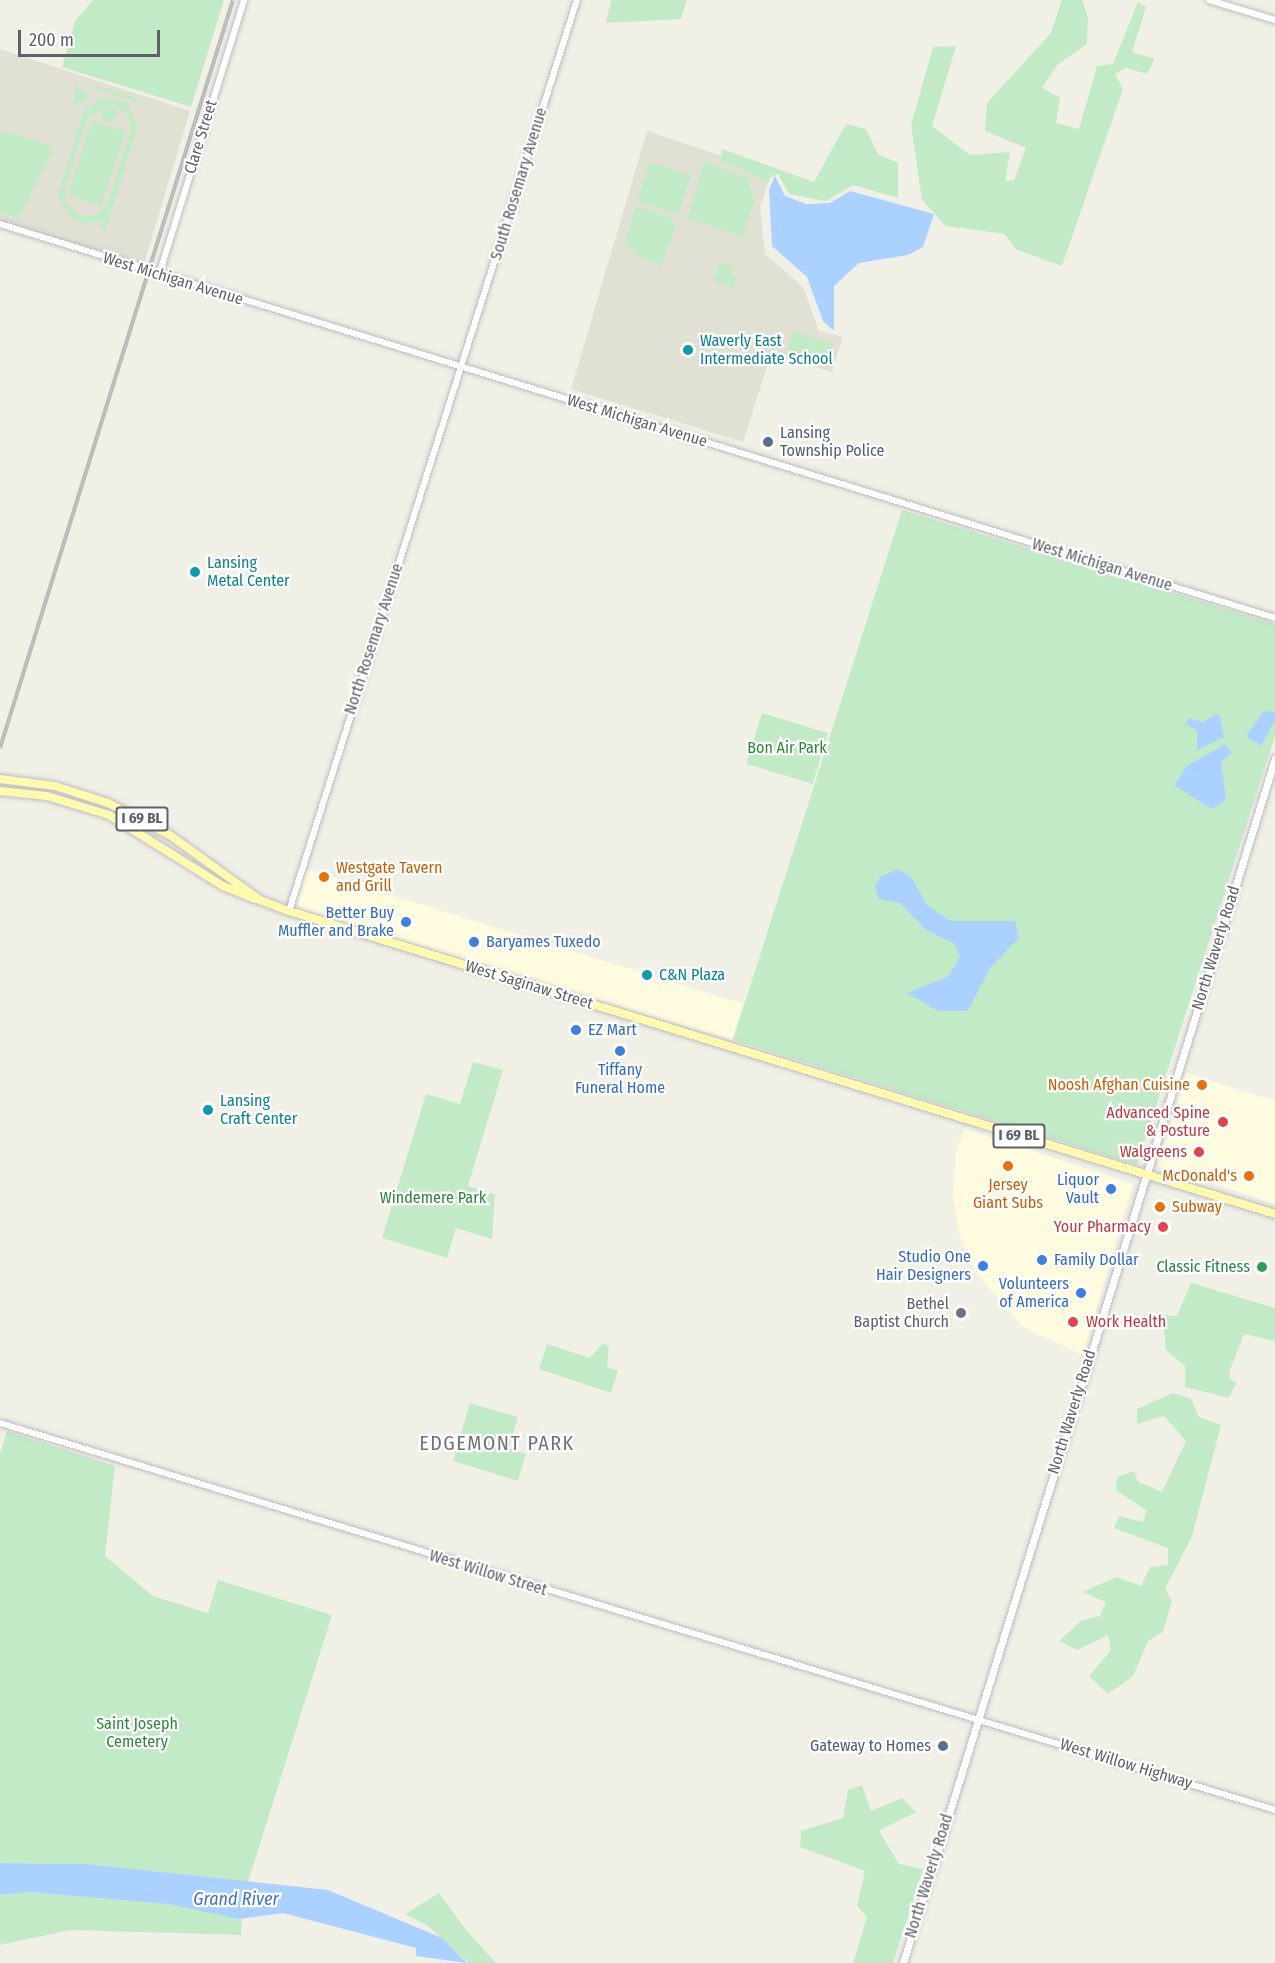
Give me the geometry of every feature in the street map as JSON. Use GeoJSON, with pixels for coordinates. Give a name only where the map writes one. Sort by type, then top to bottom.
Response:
{"type":"FeatureCollection","features":[{"type":"Feature","properties":{"kind":"main road","name":"North Waverly Road"},"geometry":{"type":"LineString","coordinates":[[903,1963],[1275,758]]}},
{"type":"Feature","properties":{"kind":"main road","name":"West Saginaw Street"},"geometry":{"type":"LineString","coordinates":[[0,779],[56,786],[118,807],[171,836],[260,900],[289,911],[1146,1175]]}},
{"type":"Feature","properties":{"kind":"main road","name":"I 69 BL"},"geometry":{"type":"LineString","coordinates":[[0,791],[47,796],[109,815],[223,886],[260,900]]}},
{"type":"Feature","properties":{"kind":"main road","name":"I 69 BL"},"geometry":{"type":"LineString","coordinates":[[1146,1175],[1275,1214]]}},
{"type":"Feature","properties":{"kind":"street","name":"Clare Street"},"geometry":{"type":"LineString","coordinates":[[159,275],[244,0]]}},
{"type":"Feature","properties":{"kind":"street","name":"South Rosemary Avenue"},"geometry":{"type":"LineString","coordinates":[[461,368],[577,0]]}},
{"type":"Feature","properties":{"kind":"street"},"geometry":{"type":"LineString","coordinates":[[1209,0],[1275,20]]}},
{"type":"Feature","properties":{"kind":"street","name":"West Michigan Avenue"},"geometry":{"type":"LineString","coordinates":[[0,224],[1275,618]]}},
{"type":"Feature","properties":{"kind":"street","name":"North Rosemary Avenue"},"geometry":{"type":"LineString","coordinates":[[289,911],[461,368]]}},
{"type":"Feature","properties":{"kind":"street","name":"West Willow Street"},"geometry":{"type":"LineString","coordinates":[[0,1423],[977,1720]]}},
{"type":"Feature","properties":{"kind":"street","name":"West Willow Highway"},"geometry":{"type":"LineString","coordinates":[[977,1720],[1275,1810]]}},
{"type":"Feature","properties":{"kind":"shaded area"},"geometry":{"type":"Polygon","coordinates":[[[0,49],[190,111],[143,267],[0,221],[0,49]]]}},
{"type":"Feature","properties":{"kind":"shaded area"},"geometry":{"type":"Polygon","coordinates":[[[647,131],[772,172],[760,207],[765,254],[803,287],[819,331],[843,337],[832,372],[771,354],[743,442],[571,389],[647,131]]]}},
{"type":"Feature","properties":{"kind":"shaded area"},"geometry":{"type":"Polygon","coordinates":[[[303,868],[743,1004],[732,1040],[289,911],[303,868]]]}},
{"type":"Feature","properties":{"kind":"shaded area"},"geometry":{"type":"Polygon","coordinates":[[[1186,1073],[1275,1101],[1275,1204],[1157,1165],[1186,1073]]]}},
{"type":"Feature","properties":{"kind":"shaded area"},"geometry":{"type":"Polygon","coordinates":[[[965,1129],[1133,1184],[1083,1355],[1024,1328],[975,1272],[959,1233],[953,1196],[956,1150],[965,1129]]]}},
{"type":"Feature","properties":{"kind":"green space"},"geometry":{"type":"Polygon","coordinates":[[[93,0],[224,0],[191,107],[62,67],[75,21],[93,0]]]}},
{"type":"Feature","properties":{"kind":"green space"},"geometry":{"type":"Polygon","coordinates":[[[611,0],[687,0],[681,19],[606,23],[611,0]]]}},
{"type":"Feature","properties":{"kind":"green space"},"geometry":{"type":"Polygon","coordinates":[[[1062,0],[1082,0],[1088,18],[1087,44],[1057,65],[1042,88],[1060,98],[1056,123],[1079,129],[1097,66],[1113,64],[1138,2],[1146,7],[1132,52],[1155,59],[1147,74],[1126,68],[1115,74],[1123,89],[1062,266],[1015,249],[1005,234],[946,226],[922,200],[911,125],[933,47],[956,46],[932,126],[970,155],[1010,152],[1005,181],[1014,180],[1026,148],[985,131],[987,103],[1051,33],[1062,0]]]}},
{"type":"Feature","properties":{"kind":"green space"},"geometry":{"type":"Polygon","coordinates":[[[78,82],[121,92],[158,108],[115,95],[78,82]]]}},
{"type":"Feature","properties":{"kind":"green space"},"geometry":{"type":"Polygon","coordinates":[[[76,85],[89,98],[78,106],[72,105],[76,85]]]}},
{"type":"Feature","properties":{"kind":"green space"},"geometry":{"type":"Polygon","coordinates":[[[101,97],[128,104],[138,127],[105,231],[100,229],[102,219],[87,224],[70,217],[58,195],[83,112],[101,97]],[[111,104],[88,116],[65,189],[67,205],[81,216],[97,214],[108,203],[130,132],[128,115],[111,104]]]}},
{"type":"Feature","properties":{"kind":"green space"},"geometry":{"type":"Polygon","coordinates":[[[109,106],[117,114],[109,122],[101,114],[109,106]]]}},
{"type":"Feature","properties":{"kind":"green space"},"geometry":{"type":"Polygon","coordinates":[[[92,121],[125,132],[101,206],[68,195],[92,121]]]}},
{"type":"Feature","properties":{"kind":"green space"},"geometry":{"type":"Polygon","coordinates":[[[846,124],[866,129],[878,154],[898,163],[898,198],[853,185],[826,201],[789,194],[778,174],[764,181],[721,161],[722,149],[814,182],[846,124]]]}},
{"type":"Feature","properties":{"kind":"green space"},"geometry":{"type":"Polygon","coordinates":[[[0,130],[49,145],[52,151],[19,218],[0,213],[0,130]]]}},
{"type":"Feature","properties":{"kind":"green space"},"geometry":{"type":"Polygon","coordinates":[[[704,161],[749,179],[754,202],[743,237],[688,219],[704,161]]]}},
{"type":"Feature","properties":{"kind":"green space"},"geometry":{"type":"Polygon","coordinates":[[[650,162],[691,175],[678,214],[637,201],[650,162]]]}},
{"type":"Feature","properties":{"kind":"green space"},"geometry":{"type":"Polygon","coordinates":[[[635,205],[671,218],[676,225],[661,266],[635,254],[626,242],[635,205]]]}},
{"type":"Feature","properties":{"kind":"green space"},"geometry":{"type":"Polygon","coordinates":[[[720,261],[734,266],[729,274],[738,277],[734,288],[714,282],[720,261]]]}},
{"type":"Feature","properties":{"kind":"green space"},"geometry":{"type":"Polygon","coordinates":[[[794,331],[834,344],[827,366],[787,353],[794,331]]]}},
{"type":"Feature","properties":{"kind":"green space"},"geometry":{"type":"Polygon","coordinates":[[[902,510],[1275,624],[1275,736],[1137,1165],[733,1040],[902,510]]]}},
{"type":"Feature","properties":{"kind":"green space","name":"Bon Air Park"},"geometry":{"type":"Polygon","coordinates":[[[762,713],[828,733],[812,784],[747,764],[762,713]]]}},
{"type":"Feature","properties":{"kind":"green space","name":"Windemere Park"},"geometry":{"type":"Polygon","coordinates":[[[473,1062],[503,1070],[468,1186],[495,1194],[492,1239],[456,1228],[447,1258],[382,1238],[426,1094],[460,1104],[473,1062]]]}},
{"type":"Feature","properties":{"kind":"green space"},"geometry":{"type":"Polygon","coordinates":[[[1191,1283],[1275,1308],[1275,1341],[1244,1334],[1230,1370],[1229,1378],[1236,1383],[1229,1398],[1185,1387],[1185,1366],[1166,1350],[1164,1330],[1148,1325],[1149,1315],[1177,1316],[1191,1283]]]}},
{"type":"Feature","properties":{"kind":"green space"},"geometry":{"type":"Polygon","coordinates":[[[603,1343],[609,1347],[607,1367],[618,1371],[611,1393],[539,1369],[547,1344],[590,1358],[603,1343]]]}},
{"type":"Feature","properties":{"kind":"green space"},"geometry":{"type":"Polygon","coordinates":[[[1173,1393],[1191,1399],[1199,1417],[1221,1425],[1192,1536],[1165,1589],[1172,1601],[1163,1632],[1148,1641],[1133,1676],[1108,1694],[1089,1676],[1111,1650],[1108,1635],[1077,1650],[1059,1641],[1082,1620],[1100,1616],[1106,1602],[1082,1592],[1117,1577],[1141,1586],[1150,1567],[1168,1565],[1168,1548],[1114,1528],[1119,1516],[1143,1522],[1147,1511],[1116,1490],[1117,1477],[1134,1471],[1138,1482],[1162,1492],[1186,1441],[1164,1416],[1137,1424],[1137,1409],[1173,1393]]]}},
{"type":"Feature","properties":{"kind":"green space"},"geometry":{"type":"Polygon","coordinates":[[[470,1403],[518,1417],[509,1448],[526,1454],[518,1481],[453,1461],[470,1403]]]}},
{"type":"Feature","properties":{"kind":"green space","name":"Saint Joseph Cemetery"},"geometry":{"type":"Polygon","coordinates":[[[7,1431],[115,1466],[105,1556],[153,1596],[208,1613],[218,1580],[332,1615],[248,1882],[87,1864],[0,1863],[0,1454],[7,1431]]]}},
{"type":"Feature","properties":{"kind":"green space"},"geometry":{"type":"Polygon","coordinates":[[[862,1785],[871,1811],[902,1798],[916,1812],[879,1831],[899,1864],[923,1869],[893,1963],[853,1963],[867,1917],[857,1906],[865,1871],[800,1847],[801,1831],[843,1818],[848,1790],[862,1785]]]}},
{"type":"Feature","properties":{"kind":"green space"},"geometry":{"type":"Polygon","coordinates":[[[28,1892],[167,1904],[242,1919],[241,1935],[71,1930],[0,1945],[0,1895],[28,1892]]]}},
{"type":"Feature","properties":{"kind":"green space"},"geometry":{"type":"Polygon","coordinates":[[[439,1893],[466,1930],[496,1963],[469,1963],[428,1926],[405,1914],[439,1893]]]}},
{"type":"Feature","properties":{"kind":"water"},"geometry":{"type":"Polygon","coordinates":[[[775,176],[785,196],[806,204],[830,203],[850,191],[934,214],[923,247],[908,255],[859,263],[834,286],[834,331],[823,321],[807,277],[772,246],[769,190],[775,176]]]}},
{"type":"Feature","properties":{"kind":"water"},"geometry":{"type":"Polygon","coordinates":[[[1264,711],[1275,712],[1275,721],[1261,746],[1246,736],[1264,711]]]}},
{"type":"Feature","properties":{"kind":"water"},"geometry":{"type":"Polygon","coordinates":[[[1219,713],[1224,737],[1197,750],[1197,731],[1186,724],[1188,718],[1203,722],[1219,713]]]}},
{"type":"Feature","properties":{"kind":"water"},"geometry":{"type":"Polygon","coordinates":[[[1225,744],[1232,753],[1221,762],[1226,800],[1211,809],[1174,785],[1187,766],[1225,744]]]}},
{"type":"Feature","properties":{"kind":"water"},"geometry":{"type":"Polygon","coordinates":[[[898,869],[911,877],[928,906],[951,921],[1015,921],[1019,938],[990,968],[968,1011],[938,1011],[907,993],[949,976],[960,956],[954,944],[926,930],[900,903],[878,899],[875,885],[881,876],[898,869]]]}},
{"type":"Feature","properties":{"kind":"water","name":"Grand River"},"geometry":{"type":"Polygon","coordinates":[[[0,1863],[87,1864],[328,1890],[442,1938],[467,1963],[416,1956],[416,1948],[283,1913],[239,1919],[167,1904],[28,1892],[0,1895],[0,1863]]]}},
{"type":"Feature","properties":{"kind":"railway"},"geometry":{"type":"LineString","coordinates":[[0,748],[233,0]]}},
{"type":"Feature","properties":{"kind":"place","name":"Waverly East Intermediate School"},"geometry":{"type":"Point","coordinates":[688,350]}},
{"type":"Feature","properties":{"kind":"place","name":"Lansing Township Police"},"geometry":{"type":"Point","coordinates":[768,442]}},
{"type":"Feature","properties":{"kind":"place","name":"Lansing Metal Center"},"geometry":{"type":"Point","coordinates":[195,572]}},
{"type":"Feature","properties":{"kind":"place","name":"Westgate Tavern and Grill"},"geometry":{"type":"Point","coordinates":[324,877]}},
{"type":"Feature","properties":{"kind":"place","name":"Better Buy Muffler and Brake"},"geometry":{"type":"Point","coordinates":[406,922]}},
{"type":"Feature","properties":{"kind":"place","name":"Baryames Tuxedo"},"geometry":{"type":"Point","coordinates":[474,942]}},
{"type":"Feature","properties":{"kind":"place","name":"C&N Plaza"},"geometry":{"type":"Point","coordinates":[647,975]}},
{"type":"Feature","properties":{"kind":"place","name":"EZ Mart"},"geometry":{"type":"Point","coordinates":[576,1030]}},
{"type":"Feature","properties":{"kind":"place","name":"Tiffany Funeral Home"},"geometry":{"type":"Point","coordinates":[620,1051]}},
{"type":"Feature","properties":{"kind":"place","name":"Noosh Afghan Cuisine"},"geometry":{"type":"Point","coordinates":[1202,1085]}},
{"type":"Feature","properties":{"kind":"place","name":"Lansing Craft Center"},"geometry":{"type":"Point","coordinates":[208,1110]}},
{"type":"Feature","properties":{"kind":"place","name":"Advanced Spine & Posture"},"geometry":{"type":"Point","coordinates":[1223,1122]}},
{"type":"Feature","properties":{"kind":"place","name":"Walgreens"},"geometry":{"type":"Point","coordinates":[1199,1152]}},
{"type":"Feature","properties":{"kind":"place","name":"Jersey Giant Subs"},"geometry":{"type":"Point","coordinates":[1008,1166]}},
{"type":"Feature","properties":{"kind":"place","name":"McDonald's"},"geometry":{"type":"Point","coordinates":[1249,1176]}},
{"type":"Feature","properties":{"kind":"place","name":"Liquor Vault"},"geometry":{"type":"Point","coordinates":[1111,1189]}},
{"type":"Feature","properties":{"kind":"place","name":"Subway"},"geometry":{"type":"Point","coordinates":[1160,1207]}},
{"type":"Feature","properties":{"kind":"place","name":"Your Pharmacy"},"geometry":{"type":"Point","coordinates":[1163,1227]}},
{"type":"Feature","properties":{"kind":"place","name":"Family Dollar"},"geometry":{"type":"Point","coordinates":[1042,1260]}},
{"type":"Feature","properties":{"kind":"place","name":"Studio One Hair Designers"},"geometry":{"type":"Point","coordinates":[983,1266]}},
{"type":"Feature","properties":{"kind":"place","name":"Classic Fitness"},"geometry":{"type":"Point","coordinates":[1262,1267]}},
{"type":"Feature","properties":{"kind":"place","name":"Volunteers of America"},"geometry":{"type":"Point","coordinates":[1081,1293]}},
{"type":"Feature","properties":{"kind":"place","name":"Bethel Baptist Church"},"geometry":{"type":"Point","coordinates":[961,1313]}},
{"type":"Feature","properties":{"kind":"place","name":"Work Health"},"geometry":{"type":"Point","coordinates":[1073,1322]}},
{"type":"Feature","properties":{"kind":"place","name":"Gateway to Homes"},"geometry":{"type":"Point","coordinates":[943,1746]}},
{"type":"Feature","properties":{"kind":"district","name":"EDGEMONT PARK"},"geometry":{"type":"Point","coordinates":[497,1443]}}]}
